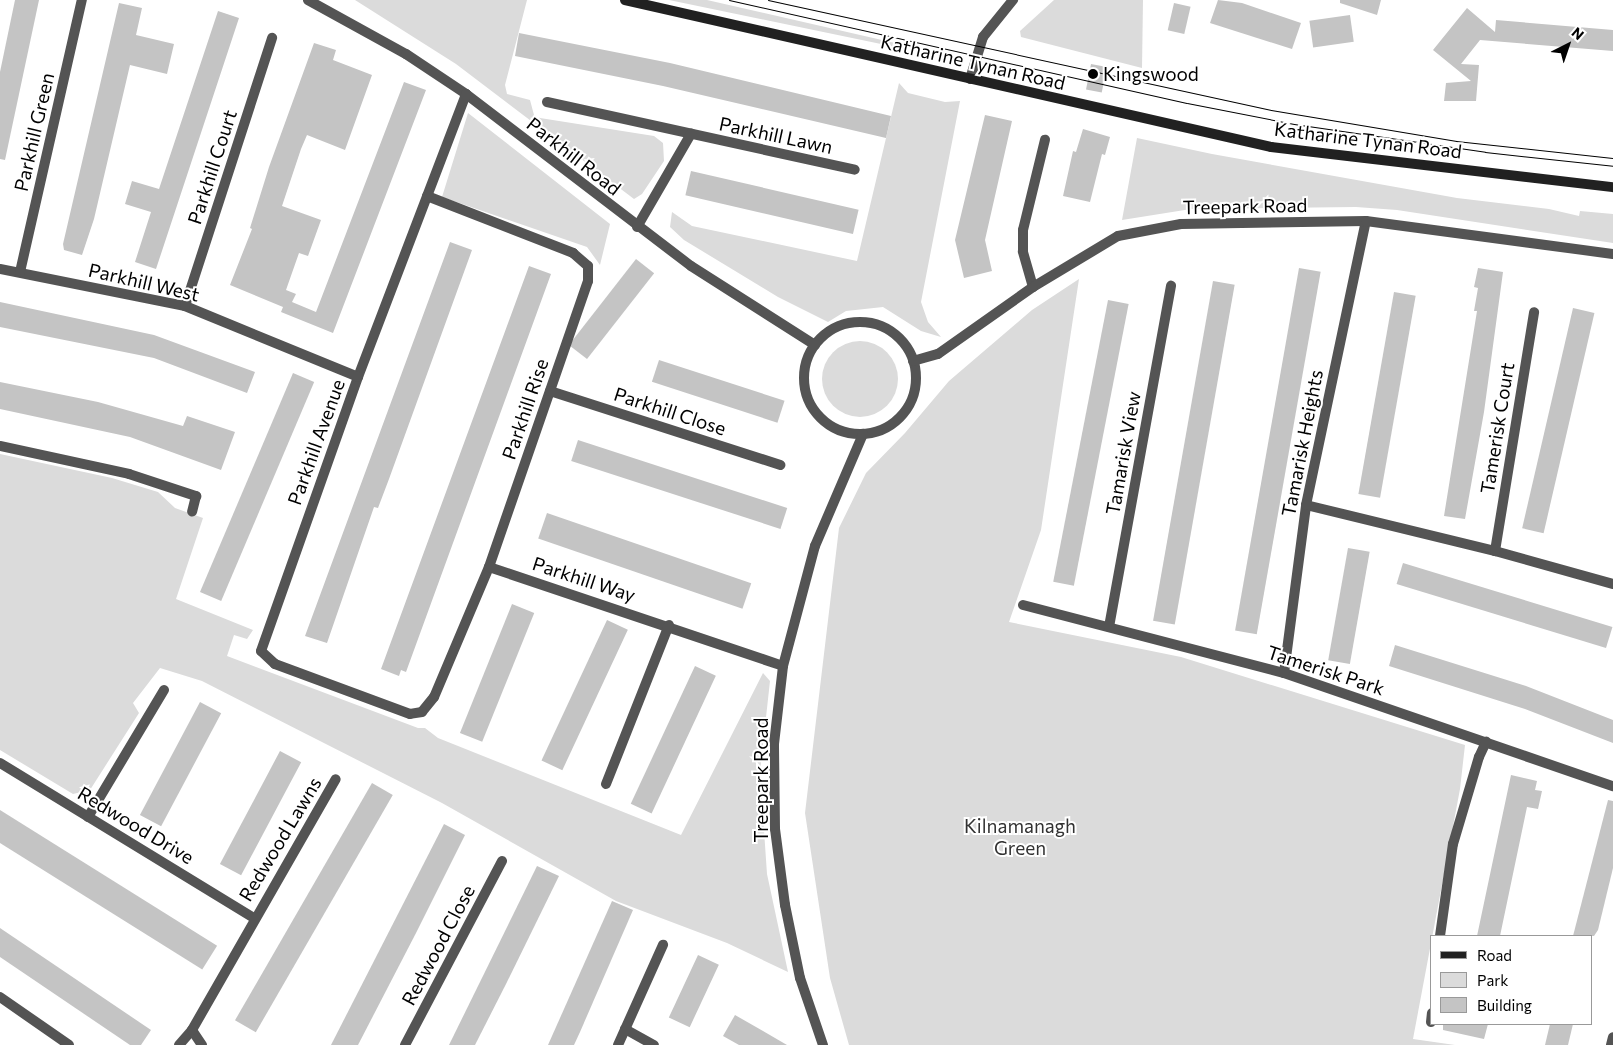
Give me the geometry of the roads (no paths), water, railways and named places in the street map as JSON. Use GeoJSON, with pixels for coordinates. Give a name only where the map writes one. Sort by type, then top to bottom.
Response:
{"type":"FeatureCollection","features":[{"type":"Feature","properties":{"kind":"main road","name":"Katharine Tynan Road"},"geometry":{"type":"LineString","coordinates":[[625,0],[1271,147],[1613,187]]}},
{"type":"Feature","properties":{"kind":"street","name":"Parkhill Green"},"geometry":{"type":"LineString","coordinates":[[20,272],[82,0]]}},
{"type":"Feature","properties":{"kind":"street","name":"Parkhill Road"},"geometry":{"type":"LineString","coordinates":[[308,0],[372,32],[466,94],[691,266],[815,345]]}},
{"type":"Feature","properties":{"kind":"street"},"geometry":{"type":"LineString","coordinates":[[970,79],[983,37],[1013,0]]}},
{"type":"Feature","properties":{"kind":"street","name":"Parkhill Court"},"geometry":{"type":"LineString","coordinates":[[185,306],[272,38]]}},
{"type":"Feature","properties":{"kind":"street","name":"Parkhill Avenue"},"geometry":{"type":"LineString","coordinates":[[410,714],[275,664],[256,651],[466,94]]}},
{"type":"Feature","properties":{"kind":"street","name":"Parkhill Lawn"},"geometry":{"type":"LineString","coordinates":[[547,102],[854,170]]}},
{"type":"Feature","properties":{"kind":"street","name":"Parkhill Lawn"},"geometry":{"type":"LineString","coordinates":[[638,226],[691,134]]}},
{"type":"Feature","properties":{"kind":"street"},"geometry":{"type":"LineString","coordinates":[[1033,287],[1023,251],[1023,230],[1044,140]]}},
{"type":"Feature","properties":{"kind":"street","name":"Parkhill Rise"},"geometry":{"type":"LineString","coordinates":[[410,714],[422,712],[434,697],[489,567],[588,281],[588,266],[573,253],[427,196]]}},
{"type":"Feature","properties":{"kind":"street","name":"Treepark Road"},"geometry":{"type":"LineString","coordinates":[[913,361],[938,354],[1033,287],[1118,236],[1181,224],[1366,221],[1613,254]]}},
{"type":"Feature","properties":{"kind":"street","name":"Tamarisk Heights"},"geometry":{"type":"LineString","coordinates":[[1284,674],[1306,505],[1366,221]]}},
{"type":"Feature","properties":{"kind":"street","name":"Parkhill West"},"geometry":{"type":"LineString","coordinates":[[0,269],[185,306],[358,377]]}},
{"type":"Feature","properties":{"kind":"street","name":"Tamarisk View"},"geometry":{"type":"LineString","coordinates":[[1110,627],[1171,286]]}},
{"type":"Feature","properties":{"kind":"street","name":"Tamerisk Court"},"geometry":{"type":"LineString","coordinates":[[1495,550],[1534,312]]}},
{"type":"Feature","properties":{"kind":"street"},"geometry":{"type":"LineString","coordinates":[[869,323],[895,334],[913,361],[915,386],[910,402],[888,427],[863,434],[832,427],[812,407],[804,374],[815,345],[838,327],[869,323]]}},
{"type":"Feature","properties":{"kind":"street","name":"Parkhill Close"},"geometry":{"type":"LineString","coordinates":[[550,391],[780,465]]}},
{"type":"Feature","properties":{"kind":"street","name":"Treepark Road"},"geometry":{"type":"LineString","coordinates":[[823,1045],[800,978],[775,829],[774,744],[783,666],[815,546],[863,434]]}},
{"type":"Feature","properties":{"kind":"street"},"geometry":{"type":"LineString","coordinates":[[0,446],[129,474],[196,496],[192,512]]}},
{"type":"Feature","properties":{"kind":"street"},"geometry":{"type":"LineString","coordinates":[[1306,505],[1495,550],[1613,584]]}},
{"type":"Feature","properties":{"kind":"street","name":"Parkhill Way"},"geometry":{"type":"LineString","coordinates":[[489,567],[669,625],[783,666]]}},
{"type":"Feature","properties":{"kind":"street","name":"Tamerisk Park"},"geometry":{"type":"LineString","coordinates":[[1023,605],[1284,674],[1613,786]]}},
{"type":"Feature","properties":{"kind":"street"},"geometry":{"type":"LineString","coordinates":[[606,784],[669,625]]}},
{"type":"Feature","properties":{"kind":"street"},"geometry":{"type":"LineString","coordinates":[[88,817],[164,690]]}},
{"type":"Feature","properties":{"kind":"street"},"geometry":{"type":"LineString","coordinates":[[1440,935],[1453,844],[1478,757],[1486,742]]}},
{"type":"Feature","properties":{"kind":"street","name":"Redwood Drive"},"geometry":{"type":"LineString","coordinates":[[0,763],[254,918]]}},
{"type":"Feature","properties":{"kind":"street","name":"Redwood Lawns"},"geometry":{"type":"LineString","coordinates":[[179,1045],[192,1030],[254,918],[336,779]]}},
{"type":"Feature","properties":{"kind":"street","name":"Redwood Close"},"geometry":{"type":"LineString","coordinates":[[405,1045],[502,861]]}},
{"type":"Feature","properties":{"kind":"street"},"geometry":{"type":"LineString","coordinates":[[618,1045],[663,945]]}},
{"type":"Feature","properties":{"kind":"street"},"geometry":{"type":"LineString","coordinates":[[0,997],[68,1045]]}},
{"type":"Feature","properties":{"kind":"street"},"geometry":{"type":"LineString","coordinates":[[625,1029],[654,1045]]}},
{"type":"Feature","properties":{"kind":"street"},"geometry":{"type":"LineString","coordinates":[[192,1030],[202,1045]]}},
{"type":"Feature","properties":{"kind":"street"},"geometry":{"type":"LineString","coordinates":[[1611,1045],[1613,1037]]}},
{"type":"Feature","properties":{"kind":"tram line"},"geometry":{"type":"LineString","coordinates":[[729,0],[1187,103],[1294,124],[1485,152],[1613,166]]}},
{"type":"Feature","properties":{"kind":"tram line"},"geometry":{"type":"LineString","coordinates":[[768,0],[1271,110],[1456,141],[1613,158]]}},
{"type":"Feature","properties":{"kind":"place","name":"Kingswood"},"geometry":{"type":"Point","coordinates":[1093,74]}},
{"type":"Feature","properties":{"kind":"park label","name":"Kilnamanagh Green"},"geometry":{"type":"Point","coordinates":[1020,837]}}]}
